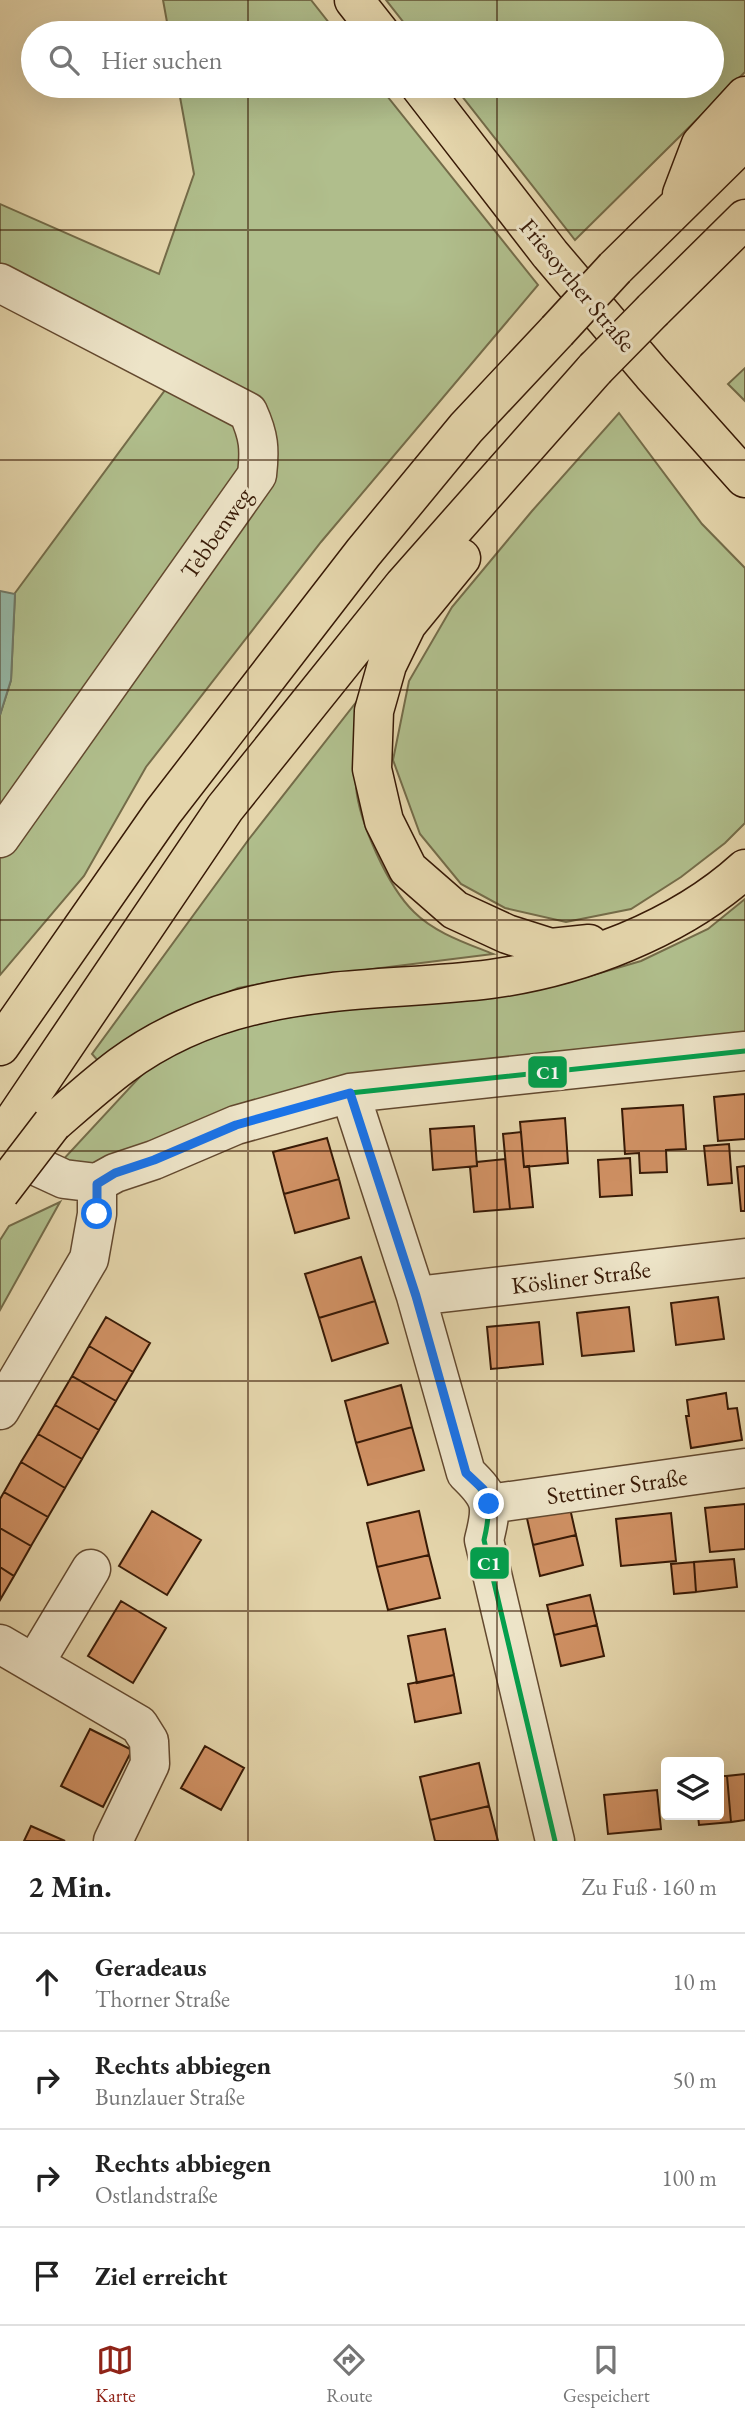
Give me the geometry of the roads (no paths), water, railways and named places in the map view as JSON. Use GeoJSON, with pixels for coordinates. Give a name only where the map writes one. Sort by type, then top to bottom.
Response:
{"type":"FeatureCollection","features":[{"type":"Feature","properties":{"kind":"main road"},"geometry":{"type":"LineString","coordinates":[[354,0],[371,21]]}},
{"type":"Feature","properties":{"kind":"main road"},"geometry":{"type":"LineString","coordinates":[[678,206],[701,144],[745,96]]}},
{"type":"Feature","properties":{"kind":"main road","name":"Friesoyther Straße"},"geometry":{"type":"LineString","coordinates":[[429,98],[550,254],[745,478]]}},
{"type":"Feature","properties":{"kind":"main road"},"geometry":{"type":"LineString","coordinates":[[0,1046],[163,812],[363,553],[466,428],[615,268],[745,140]]}},
{"type":"Feature","properties":{"kind":"main road"},"geometry":{"type":"LineString","coordinates":[[0,1192],[39,1112],[225,808],[404,585],[537,434],[653,310],[745,219]]}},
{"type":"Feature","properties":{"kind":"main road"},"geometry":{"type":"LineString","coordinates":[[537,434],[530,476],[407,624],[387,665],[374,711],[372,769],[384,821],[408,869],[455,910],[507,934],[551,948],[629,941]]}},
{"type":"Feature","properties":{"kind":"main road"},"geometry":{"type":"LineString","coordinates":[[0,1142],[39,1112],[165,1038],[209,1019],[255,1005],[338,991],[491,979],[554,968],[629,941],[702,904],[745,869]]}},
{"type":"Feature","properties":{"kind":"street","name":"Tebbenweg"},"geometry":{"type":"LineString","coordinates":[[0,283],[248,412],[257,433],[260,453],[257,475],[0,838]]}},
{"type":"Feature","properties":{"kind":"street"},"geometry":{"type":"LineString","coordinates":[[0,1142],[64,1180],[97,1184],[115,1173],[154,1160],[236,1125],[350,1093],[745,1051]]}},
{"type":"Feature","properties":{"kind":"street"},"geometry":{"type":"LineString","coordinates":[[350,1093],[416,1296],[466,1473],[483,1489],[489,1504],[484,1540],[555,1841]]}},
{"type":"Feature","properties":{"kind":"street"},"geometry":{"type":"LineString","coordinates":[[0,1410],[89,1259],[97,1214],[97,1184]]}},
{"type":"Feature","properties":{"kind":"street","name":"Kösliner Straße"},"geometry":{"type":"LineString","coordinates":[[416,1296],[745,1258]]}},
{"type":"Feature","properties":{"kind":"street","name":"Stettiner Straße"},"geometry":{"type":"LineString","coordinates":[[489,1504],[745,1468]]}},
{"type":"Feature","properties":{"kind":"street"},"geometry":{"type":"LineString","coordinates":[[34,1664],[91,1569]]}},
{"type":"Feature","properties":{"kind":"street"},"geometry":{"type":"LineString","coordinates":[[0,1644],[139,1725],[149,1741],[150,1764],[113,1841]]}}]}
